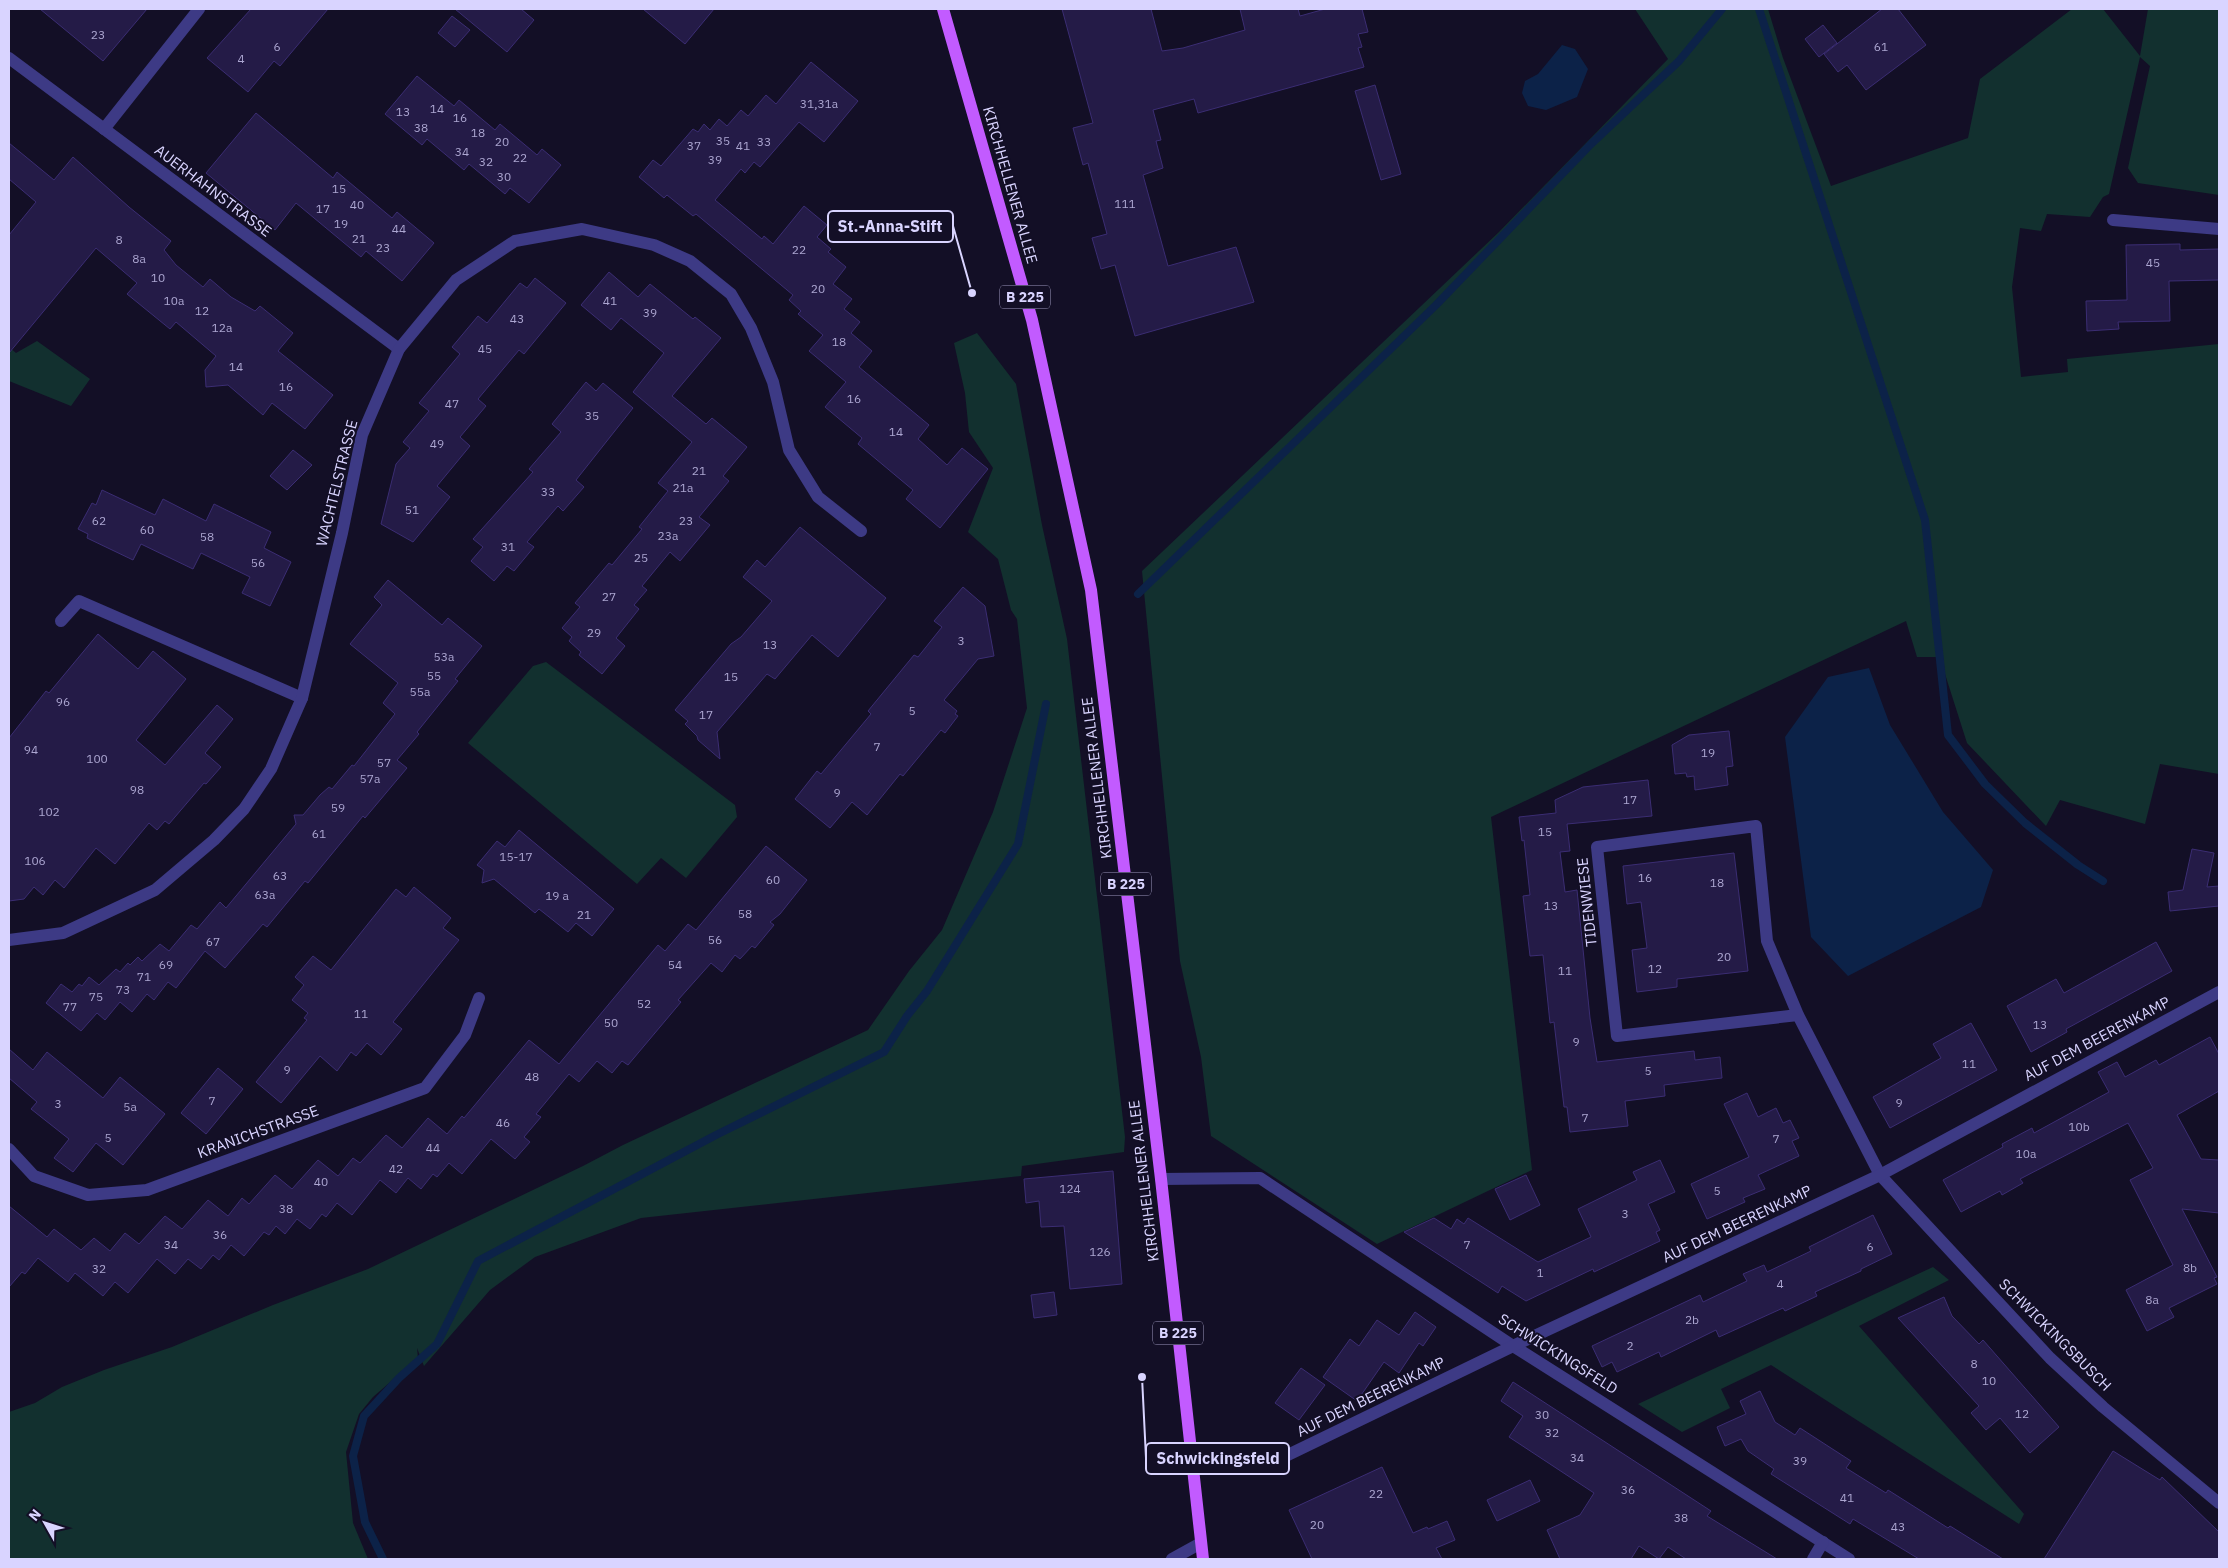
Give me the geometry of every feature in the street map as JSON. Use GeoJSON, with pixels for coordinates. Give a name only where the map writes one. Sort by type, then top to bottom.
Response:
{"type":"FeatureCollection","features":[{"type":"Feature","properties":{"kind":"main road","name":"KIRCHHELLENER ALLEE"},"geometry":{"type":"LineString","coordinates":[[943,9],[1032,320],[1091,590],[1161,1180],[1202,1559]]}},
{"type":"Feature","properties":{"kind":"street"},"geometry":{"type":"LineString","coordinates":[[104,129],[199,9]]}},
{"type":"Feature","properties":{"kind":"street","name":"AUERHAHNSTRASSE"},"geometry":{"type":"LineString","coordinates":[[9,58],[398,350]]}},
{"type":"Feature","properties":{"kind":"street"},"geometry":{"type":"LineString","coordinates":[[2113,220],[2219,229]]}},
{"type":"Feature","properties":{"kind":"street","name":"WACHTELSTRASSE"},"geometry":{"type":"LineString","coordinates":[[9,940],[64,933],[155,890],[214,840],[244,809],[271,769],[302,698],[342,533],[362,435],[398,350],[456,280],[515,241],[582,229],[654,245],[690,261],[731,294],[751,328],[773,382],[788,450],[818,497],[861,531]]}},
{"type":"Feature","properties":{"kind":"street"},"geometry":{"type":"LineString","coordinates":[[61,621],[79,601],[302,698]]}},
{"type":"Feature","properties":{"kind":"street","name":"TIDENWIESE"},"geometry":{"type":"LineString","coordinates":[[1798,1015],[1617,1036],[1597,847],[1756,826],[1767,941],[1798,1015],[1880,1175]]}},
{"type":"Feature","properties":{"kind":"street","name":"AUF DEM BEERENKAMP"},"geometry":{"type":"LineString","coordinates":[[1265,1466],[1513,1346],[1880,1175],[2218,996]]}},
{"type":"Feature","properties":{"kind":"street","name":"KRANICHSTRASSE"},"geometry":{"type":"LineString","coordinates":[[9,1149],[34,1176],[88,1195],[147,1190],[425,1088],[465,1035],[479,998]]}},
{"type":"Feature","properties":{"kind":"street","name":"SCHWICKINGSBUSCH"},"geometry":{"type":"LineString","coordinates":[[1880,1175],[2050,1358],[2102,1407],[2219,1503]]}},
{"type":"Feature","properties":{"kind":"street","name":"SCHWICKINGSFELD"},"geometry":{"type":"LineString","coordinates":[[1161,1180],[1260,1178],[1513,1346],[1850,1559]]}},
{"type":"Feature","properties":{"kind":"street"},"geometry":{"type":"LineString","coordinates":[[1813,1559],[1823,1542]]}},
{"type":"Feature","properties":{"kind":"street"},"geometry":{"type":"LineString","coordinates":[[1172,1559],[1201,1544]]}},
{"type":"Feature","properties":{"kind":"green space"},"geometry":{"type":"Polygon","coordinates":[[[1635,9],[1768,9],[1783,58],[1831,186],[1968,138],[1980,79],[2072,9],[2103,9],[2140,56],[2148,9],[2219,9],[2219,195],[2138,183],[2128,168],[2150,66],[2140,57],[2109,194],[2103,197],[2090,217],[2047,214],[2041,231],[2020,228],[2012,287],[2021,377],[2068,372],[2067,359],[2219,344],[2219,774],[2160,764],[2145,824],[2060,800],[2046,826],[1967,743],[1945,674],[1943,657],[1917,657],[1906,621],[1491,817],[1532,1170],[1377,1244],[1211,1136],[1201,1057],[1180,961],[1142,571],[1499,232],[1668,59],[1635,9]]]}},
{"type":"Feature","properties":{"kind":"green space"},"geometry":{"type":"Polygon","coordinates":[[[977,333],[1016,384],[1042,525],[1067,639],[1125,1137],[1124,1152],[1022,1166],[1021,1176],[641,1218],[535,1257],[490,1290],[424,1366],[417,1348],[418,1358],[373,1397],[359,1414],[346,1452],[353,1523],[368,1559],[9,1559],[9,1412],[35,1403],[62,1387],[104,1370],[172,1347],[273,1305],[368,1269],[623,1145],[868,1030],[909,971],[942,930],[993,812],[1027,708],[1017,619],[1011,610],[998,559],[968,532],[993,468],[969,432],[965,393],[954,343],[977,333]]]}},
{"type":"Feature","properties":{"kind":"green space"},"geometry":{"type":"Polygon","coordinates":[[[37,341],[90,379],[71,406],[9,381],[9,347],[16,353],[37,341]]]}},
{"type":"Feature","properties":{"kind":"green space"},"geometry":{"type":"Polygon","coordinates":[[[546,662],[735,805],[737,817],[686,878],[661,858],[637,884],[468,743],[533,666],[546,662]]]}},
{"type":"Feature","properties":{"kind":"green space"},"geometry":{"type":"Polygon","coordinates":[[[1933,1267],[1949,1280],[1859,1326],[2024,1514],[2019,1524],[1771,1365],[1721,1389],[1730,1408],[1682,1432],[1638,1404],[1933,1267]]]}},
{"type":"Feature","properties":{"kind":"water"},"geometry":{"type":"Polygon","coordinates":[[[1562,45],[1575,49],[1588,69],[1577,97],[1546,110],[1528,106],[1522,93],[1525,81],[1538,74],[1562,45]]]}},
{"type":"Feature","properties":{"kind":"water"},"geometry":{"type":"Polygon","coordinates":[[[1869,668],[1890,725],[1943,812],[1993,870],[1981,907],[1848,976],[1811,937],[1785,737],[1828,677],[1869,668]]]}},
{"type":"Feature","properties":{"kind":"building"},"geometry":{"type":"Polygon","coordinates":[[[40,9],[147,9],[103,61],[40,9]]]}},
{"type":"Feature","properties":{"kind":"building"},"geometry":{"type":"Polygon","coordinates":[[[251,9],[328,9],[280,66],[274,61],[248,92],[207,58],[251,9]]]}},
{"type":"Feature","properties":{"kind":"building"},"geometry":{"type":"Polygon","coordinates":[[[455,9],[521,9],[534,20],[507,52],[455,9]]]}},
{"type":"Feature","properties":{"kind":"building"},"geometry":{"type":"Polygon","coordinates":[[[643,9],[714,9],[685,44],[643,9]]]}},
{"type":"Feature","properties":{"kind":"building"},"geometry":{"type":"Polygon","coordinates":[[[1062,9],[1151,9],[1162,51],[1183,48],[1245,30],[1240,9],[1298,9],[1300,16],[1325,9],[1362,9],[1368,32],[1358,34],[1362,47],[1358,48],[1364,67],[1198,113],[1194,99],[1153,110],[1161,140],[1156,141],[1163,168],[1143,175],[1168,266],[1236,247],[1254,302],[1135,336],[1115,265],[1101,269],[1092,238],[1107,234],[1088,163],[1083,165],[1073,128],[1093,123],[1062,9]]]}},
{"type":"Feature","properties":{"kind":"building"},"geometry":{"type":"Polygon","coordinates":[[[1882,9],[1898,9],[1926,45],[1866,90],[1847,65],[1838,72],[1824,54],[1882,9]]]}},
{"type":"Feature","properties":{"kind":"building"},"geometry":{"type":"Polygon","coordinates":[[[452,16],[470,30],[455,47],[438,33],[452,16]]]}},
{"type":"Feature","properties":{"kind":"building"},"geometry":{"type":"Polygon","coordinates":[[[1823,25],[1837,43],[1819,57],[1805,39],[1823,25]]]}},
{"type":"Feature","properties":{"kind":"building"},"geometry":{"type":"Polygon","coordinates":[[[811,62],[858,101],[824,142],[799,122],[760,167],[754,162],[745,173],[741,169],[715,200],[762,239],[764,236],[773,244],[804,206],[827,225],[817,237],[831,249],[828,252],[846,267],[833,284],[852,299],[844,309],[860,322],[851,333],[872,351],[859,367],[929,425],[918,439],[947,465],[962,448],[988,469],[940,528],[906,499],[913,490],[858,444],[862,438],[825,407],[846,382],[809,351],[823,335],[798,314],[801,311],[789,300],[793,295],[696,214],[693,216],[667,195],[664,198],[639,177],[653,160],[661,166],[693,129],[698,132],[704,124],[710,130],[719,119],[727,126],[741,110],[748,116],[766,95],[776,104],[811,62]]]}},
{"type":"Feature","properties":{"kind":"building"},"geometry":{"type":"Polygon","coordinates":[[[417,76],[454,106],[459,100],[495,130],[500,124],[537,155],[542,149],[561,165],[529,203],[510,188],[505,194],[469,164],[464,170],[427,139],[422,145],[385,114],[417,76]]]}},
{"type":"Feature","properties":{"kind":"building"},"geometry":{"type":"Polygon","coordinates":[[[1375,85],[1401,174],[1381,180],[1355,91],[1375,85]]]}},
{"type":"Feature","properties":{"kind":"building"},"geometry":{"type":"Polygon","coordinates":[[[256,113],[333,178],[337,172],[392,218],[397,212],[434,243],[402,281],[366,251],[361,257],[296,203],[275,230],[206,173],[256,113]]]}},
{"type":"Feature","properties":{"kind":"building"},"geometry":{"type":"Polygon","coordinates":[[[9,143],[54,180],[73,157],[129,207],[171,241],[164,250],[176,265],[203,287],[210,279],[231,297],[255,311],[260,306],[293,333],[278,351],[333,395],[305,429],[272,403],[263,415],[228,385],[206,387],[205,370],[216,356],[176,322],[170,329],[127,294],[137,283],[96,248],[9,353],[9,235],[36,202],[9,179],[9,143]]]}},
{"type":"Feature","properties":{"kind":"building"},"geometry":{"type":"Polygon","coordinates":[[[2180,244],[2180,250],[2219,249],[2219,280],[2169,281],[2170,321],[2118,322],[2119,329],[2087,331],[2086,301],[2127,300],[2126,245],[2180,244]]]}},
{"type":"Feature","properties":{"kind":"building"},"geometry":{"type":"Polygon","coordinates":[[[609,272],[638,297],[650,284],[693,319],[695,317],[721,338],[672,396],[706,424],[712,418],[747,447],[723,476],[729,481],[699,517],[710,525],[680,561],[670,552],[642,586],[647,590],[634,605],[639,609],[616,638],[625,646],[602,674],[579,655],[581,652],[569,641],[572,637],[562,628],[580,607],[575,603],[609,563],[612,565],[642,529],[639,527],[668,491],[658,483],[692,442],[633,392],[664,353],[621,318],[611,330],[581,305],[609,272]]]}},
{"type":"Feature","properties":{"kind":"building"},"geometry":{"type":"Polygon","coordinates":[[[535,278],[566,303],[524,354],[519,350],[478,399],[486,406],[460,437],[470,446],[437,486],[450,497],[413,542],[381,524],[396,464],[410,448],[403,442],[429,411],[419,403],[460,354],[452,347],[478,316],[487,323],[520,283],[527,288],[535,278]]]}},
{"type":"Feature","properties":{"kind":"building"},"geometry":{"type":"Polygon","coordinates":[[[586,382],[596,391],[603,383],[633,408],[576,480],[584,487],[563,511],[558,506],[527,542],[534,547],[514,571],[507,566],[494,581],[471,561],[483,547],[473,539],[533,472],[529,469],[561,432],[552,424],[586,382]]]}},
{"type":"Feature","properties":{"kind":"building"},"geometry":{"type":"Polygon","coordinates":[[[293,450],[312,465],[287,490],[270,476],[293,450]]]}},
{"type":"Feature","properties":{"kind":"building"},"geometry":{"type":"Polygon","coordinates":[[[102,490],[155,515],[163,499],[206,521],[214,504],[271,532],[264,548],[291,562],[270,606],[242,593],[250,577],[201,553],[193,569],[141,544],[133,560],[87,538],[88,534],[78,529],[92,503],[96,505],[102,490]]]}},
{"type":"Feature","properties":{"kind":"building"},"geometry":{"type":"Polygon","coordinates":[[[800,527],[886,598],[838,657],[812,635],[775,679],[767,674],[717,732],[720,759],[698,740],[697,736],[685,724],[688,721],[675,710],[731,644],[741,637],[772,601],[743,577],[757,560],[765,567],[800,527]]]}},
{"type":"Feature","properties":{"kind":"building"},"geometry":{"type":"Polygon","coordinates":[[[388,580],[442,625],[448,618],[482,646],[455,679],[458,681],[417,732],[419,734],[397,760],[407,768],[365,818],[363,816],[308,883],[305,881],[267,927],[263,924],[225,968],[205,951],[176,988],[168,982],[154,1000],[147,994],[132,1012],[120,1002],[105,1020],[97,1013],[81,1031],[46,1003],[61,984],[72,992],[79,984],[82,986],[89,977],[99,985],[116,969],[120,972],[128,963],[130,965],[138,957],[142,961],[160,944],[169,951],[191,925],[197,929],[220,902],[226,908],[296,824],[294,815],[303,815],[320,795],[329,787],[332,789],[352,765],[354,766],[395,714],[383,703],[398,683],[350,644],[382,605],[374,597],[388,580]]]}},
{"type":"Feature","properties":{"kind":"building"},"geometry":{"type":"Polygon","coordinates":[[[963,587],[985,606],[994,656],[978,659],[944,700],[957,711],[955,714],[958,716],[945,733],[941,730],[903,776],[900,774],[867,815],[852,802],[830,828],[795,799],[817,771],[821,774],[871,714],[868,711],[914,655],[918,657],[942,627],[934,621],[963,587]]]}},
{"type":"Feature","properties":{"kind":"building"},"geometry":{"type":"Polygon","coordinates":[[[98,634],[138,669],[153,651],[186,679],[136,740],[165,765],[217,705],[233,719],[205,753],[221,767],[206,784],[204,783],[169,824],[165,821],[157,830],[149,823],[115,864],[96,848],[64,888],[55,880],[43,895],[34,887],[24,899],[9,901],[9,738],[46,691],[49,693],[98,634]]]}},
{"type":"Feature","properties":{"kind":"building"},"geometry":{"type":"Polygon","coordinates":[[[1729,731],[1733,766],[1726,767],[1728,785],[1695,790],[1694,776],[1687,777],[1686,773],[1675,774],[1672,745],[1689,735],[1729,731]]]}},
{"type":"Feature","properties":{"kind":"building"},"geometry":{"type":"Polygon","coordinates":[[[1648,780],[1652,816],[1567,824],[1570,851],[1560,852],[1565,892],[1577,890],[1590,1018],[1597,1062],[1694,1051],[1695,1060],[1720,1057],[1722,1078],[1664,1085],[1665,1096],[1625,1101],[1628,1126],[1570,1132],[1567,1107],[1564,1107],[1554,1022],[1550,1023],[1543,955],[1530,956],[1523,896],[1530,895],[1524,840],[1522,841],[1519,817],[1556,813],[1555,800],[1583,787],[1648,780]]]}},
{"type":"Feature","properties":{"kind":"building"},"geometry":{"type":"Polygon","coordinates":[[[519,830],[614,909],[592,936],[576,923],[568,932],[539,909],[535,913],[494,879],[482,883],[484,870],[477,865],[497,841],[505,847],[519,830]]]}},
{"type":"Feature","properties":{"kind":"building"},"geometry":{"type":"Polygon","coordinates":[[[766,846],[807,880],[780,914],[770,922],[774,925],[755,948],[752,946],[740,959],[735,955],[722,972],[711,963],[678,1000],[681,1002],[628,1065],[622,1061],[612,1073],[597,1061],[579,1082],[569,1074],[536,1114],[541,1117],[524,1137],[530,1142],[515,1159],[491,1139],[462,1174],[449,1163],[437,1177],[433,1174],[421,1189],[408,1178],[396,1193],[380,1180],[352,1215],[337,1203],[326,1217],[322,1214],[310,1229],[297,1219],[285,1234],[276,1226],[269,1235],[264,1232],[244,1256],[231,1245],[219,1260],[213,1255],[201,1269],[188,1259],[175,1274],[157,1259],[128,1293],[115,1282],[103,1296],[75,1273],[68,1282],[38,1258],[25,1274],[22,1272],[9,1287],[9,1206],[47,1237],[54,1229],[81,1250],[94,1238],[110,1251],[125,1233],[139,1244],[165,1216],[182,1229],[208,1200],[228,1216],[242,1198],[249,1204],[275,1175],[292,1189],[318,1160],[338,1176],[353,1158],[360,1163],[386,1135],[402,1148],[428,1118],[447,1134],[462,1116],[464,1118],[529,1040],[559,1064],[658,945],[665,951],[688,924],[696,930],[766,846]]]}},
{"type":"Feature","properties":{"kind":"building"},"geometry":{"type":"Polygon","coordinates":[[[2192,849],[2214,853],[2207,887],[2219,886],[2219,906],[2170,911],[2168,892],[2183,890],[2192,849]]]}},
{"type":"Feature","properties":{"kind":"building"},"geometry":{"type":"Polygon","coordinates":[[[1734,853],[1748,971],[1677,979],[1677,987],[1637,992],[1632,950],[1647,948],[1641,902],[1627,904],[1623,866],[1734,853]]]}},
{"type":"Feature","properties":{"kind":"building"},"geometry":{"type":"Polygon","coordinates":[[[414,887],[451,918],[443,928],[459,940],[393,1022],[402,1029],[381,1055],[367,1043],[356,1056],[351,1052],[337,1071],[320,1056],[281,1103],[256,1082],[307,1020],[304,1018],[308,1013],[292,1000],[304,985],[295,977],[313,956],[331,970],[396,889],[406,897],[414,887]]]}},
{"type":"Feature","properties":{"kind":"building"},"geometry":{"type":"Polygon","coordinates":[[[2156,942],[2172,971],[2066,1029],[2067,1032],[2031,1052],[2007,1006],[2056,979],[2064,993],[2156,942]]]}},
{"type":"Feature","properties":{"kind":"building"},"geometry":{"type":"Polygon","coordinates":[[[1971,1023],[1997,1070],[1890,1128],[1873,1097],[1941,1058],[1933,1044],[1971,1023]]]}},
{"type":"Feature","properties":{"kind":"building"},"geometry":{"type":"Polygon","coordinates":[[[2210,1037],[2219,1054],[2219,1091],[2177,1115],[2201,1159],[2219,1160],[2219,1213],[2182,1209],[2217,1277],[2214,1278],[2217,1284],[2169,1308],[2174,1317],[2147,1331],[2126,1290],[2173,1265],[2130,1180],[2153,1168],[2128,1123],[2020,1179],[2023,1183],[2002,1195],[2000,1191],[1961,1212],[1943,1180],[2003,1147],[2002,1144],[2032,1128],[2034,1133],[2109,1092],[2098,1072],[2117,1062],[2125,1077],[2156,1060],[2159,1065],[2210,1037]]]}},
{"type":"Feature","properties":{"kind":"building"},"geometry":{"type":"Polygon","coordinates":[[[9,1049],[33,1070],[47,1052],[103,1098],[120,1077],[165,1114],[123,1165],[96,1143],[73,1172],[54,1158],[69,1139],[31,1109],[37,1102],[9,1078],[9,1049]]]}},
{"type":"Feature","properties":{"kind":"building"},"geometry":{"type":"Polygon","coordinates":[[[218,1068],[243,1089],[206,1134],[181,1113],[218,1068]]]}},
{"type":"Feature","properties":{"kind":"building"},"geometry":{"type":"Polygon","coordinates":[[[1747,1093],[1758,1117],[1776,1108],[1783,1123],[1790,1120],[1799,1138],[1792,1141],[1799,1156],[1758,1175],[1765,1189],[1743,1198],[1745,1202],[1707,1219],[1691,1184],[1749,1157],[1724,1104],[1747,1093]]]}},
{"type":"Feature","properties":{"kind":"building"},"geometry":{"type":"Polygon","coordinates":[[[1660,1160],[1675,1192],[1648,1204],[1660,1230],[1656,1232],[1660,1241],[1594,1272],[1593,1269],[1526,1301],[1502,1286],[1498,1293],[1404,1232],[1434,1218],[1451,1229],[1457,1219],[1464,1224],[1468,1218],[1538,1262],[1591,1237],[1578,1209],[1637,1180],[1633,1172],[1660,1160]]]}},
{"type":"Feature","properties":{"kind":"building"},"geometry":{"type":"Polygon","coordinates":[[[1113,1171],[1122,1284],[1070,1289],[1064,1226],[1041,1227],[1039,1201],[1026,1203],[1024,1179],[1113,1171]]]}},
{"type":"Feature","properties":{"kind":"building"},"geometry":{"type":"Polygon","coordinates":[[[1526,1175],[1540,1205],[1510,1220],[1495,1189],[1526,1175]]]}},
{"type":"Feature","properties":{"kind":"building"},"geometry":{"type":"Polygon","coordinates":[[[1873,1215],[1892,1254],[1861,1269],[1861,1271],[1815,1292],[1817,1296],[1785,1311],[1783,1308],[1719,1337],[1716,1330],[1661,1357],[1659,1352],[1617,1372],[1612,1362],[1602,1367],[1592,1346],[1700,1295],[1703,1302],[1747,1281],[1743,1274],[1764,1265],[1767,1272],[1811,1251],[1809,1247],[1873,1215]]]}},
{"type":"Feature","properties":{"kind":"building"},"geometry":{"type":"Polygon","coordinates":[[[1054,1292],[1057,1315],[1034,1318],[1031,1295],[1054,1292]]]}},
{"type":"Feature","properties":{"kind":"building"},"geometry":{"type":"Polygon","coordinates":[[[1944,1297],[1952,1316],[1979,1344],[1983,1340],[2059,1427],[2030,1453],[2000,1418],[1986,1430],[1971,1413],[1979,1406],[1898,1318],[1944,1297]]]}},
{"type":"Feature","properties":{"kind":"building"},"geometry":{"type":"Polygon","coordinates":[[[1415,1312],[1436,1327],[1423,1346],[1419,1343],[1399,1373],[1384,1362],[1357,1401],[1323,1377],[1350,1339],[1359,1346],[1377,1320],[1399,1335],[1415,1312]]]}},
{"type":"Feature","properties":{"kind":"building"},"geometry":{"type":"Polygon","coordinates":[[[1301,1368],[1325,1385],[1299,1420],[1275,1403],[1301,1368]]]}},
{"type":"Feature","properties":{"kind":"building"},"geometry":{"type":"Polygon","coordinates":[[[1513,1382],[1711,1511],[1707,1516],[1777,1559],[1686,1559],[1668,1547],[1659,1559],[1639,1546],[1631,1559],[1560,1559],[1547,1530],[1580,1515],[1594,1493],[1509,1437],[1523,1416],[1501,1401],[1513,1382]]]}},
{"type":"Feature","properties":{"kind":"building"},"geometry":{"type":"Polygon","coordinates":[[[1760,1391],[1775,1422],[1795,1435],[1800,1428],[1851,1461],[1846,1468],[1886,1493],[1888,1490],[1948,1528],[1950,1526],[2003,1559],[1919,1559],[1853,1519],[1850,1524],[1771,1474],[1774,1469],[1748,1451],[1741,1439],[1725,1446],[1717,1427],[1746,1414],[1740,1401],[1760,1391]]]}},
{"type":"Feature","properties":{"kind":"building"},"geometry":{"type":"Polygon","coordinates":[[[2113,1451],[2160,1480],[2162,1477],[2219,1532],[2219,1559],[2044,1559],[2113,1451]]]}},
{"type":"Feature","properties":{"kind":"building"},"geometry":{"type":"Polygon","coordinates":[[[1382,1467],[1413,1533],[1447,1521],[1455,1540],[1436,1548],[1442,1559],[1312,1559],[1289,1510],[1382,1467]]]}},
{"type":"Feature","properties":{"kind":"building"},"geometry":{"type":"Polygon","coordinates":[[[1530,1480],[1540,1501],[1497,1521],[1487,1500],[1530,1480]]]}},
{"type":"Feature","properties":{"kind":"waterway"},"geometry":{"type":"LineString","coordinates":[[1138,594],[1436,305],[1591,144],[1679,61],[1722,9]]}},
{"type":"Feature","properties":{"kind":"waterway"},"geometry":{"type":"LineString","coordinates":[[1759,9],[1925,520],[1948,735],[1985,784],[2025,823],[2078,865],[2103,881]]}},
{"type":"Feature","properties":{"kind":"waterway"},"geometry":{"type":"LineString","coordinates":[[383,1559],[365,1522],[353,1456],[364,1416],[399,1378],[437,1344],[478,1261],[716,1135],[884,1052],[907,1016],[927,991],[1018,844],[1046,704]]}},
{"type":"Feature","properties":{"kind":"place","name":"St.-Anna-Stift"},"geometry":{"type":"Point","coordinates":[972,293]}},
{"type":"Feature","properties":{"kind":"place","name":"Schwickingsfeld"},"geometry":{"type":"Point","coordinates":[1142,1377]}}]}
